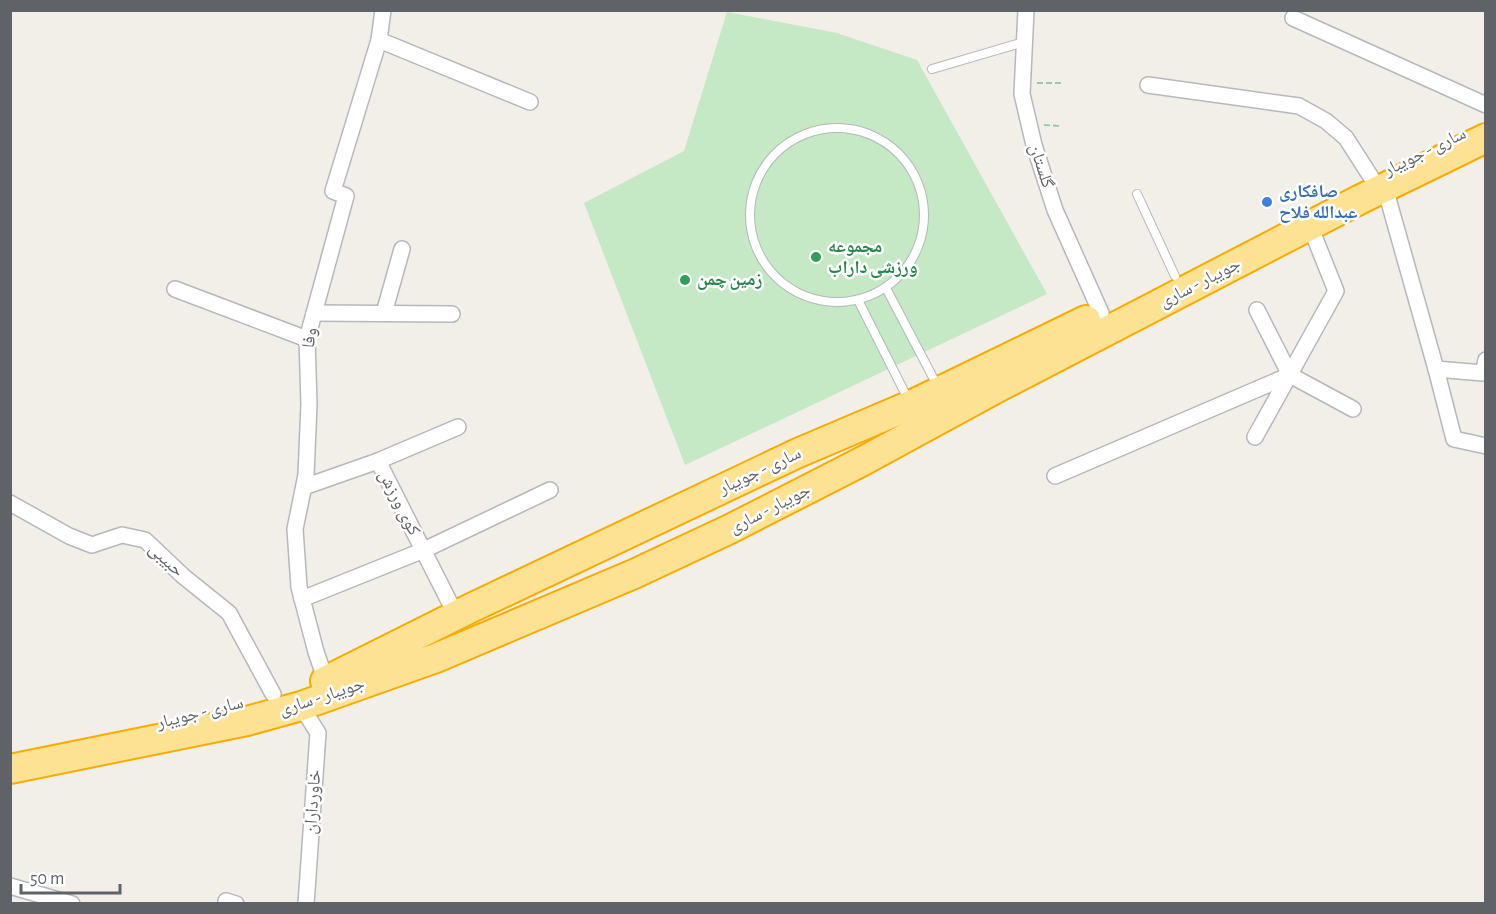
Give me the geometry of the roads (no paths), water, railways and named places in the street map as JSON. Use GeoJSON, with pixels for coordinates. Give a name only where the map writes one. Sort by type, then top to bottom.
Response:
{"type":"FeatureCollection","features":[{"type":"Feature","properties":{"kind":"highway","name":"ساری - جویبار"},"geometry":{"type":"LineString","coordinates":[[10,753],[119,733],[326,681],[456,615],[798,453],[911,405],[1175,276],[1378,183],[1485,122]]}},
{"type":"Feature","properties":{"kind":"highway","name":"جویبار - ساری"},"geometry":{"type":"LineString","coordinates":[[10,769],[247,721],[302,705],[436,658],[634,574],[723,533],[863,461],[999,387],[1310,226],[1378,183],[1485,138]]}},
{"type":"Feature","properties":{"kind":"highway"},"geometry":{"type":"LineString","coordinates":[[683,508],[678,521],[681,529],[691,531],[794,480],[826,467],[863,461]]}},
{"type":"Feature","properties":{"kind":"highway"},"geometry":{"type":"LineString","coordinates":[[532,579],[550,578],[576,570],[629,544],[639,546],[648,553],[645,562],[634,574]]}},
{"type":"Feature","properties":{"kind":"street","name":"وفا"},"geometry":{"type":"LineString","coordinates":[[326,681],[299,587],[295,530],[306,475],[309,404],[307,339],[346,196],[333,191],[379,40],[383,10]]}},
{"type":"Feature","properties":{"kind":"street","name":"گلستان"},"geometry":{"type":"LineString","coordinates":[[1026,10],[1022,94],[1034,145],[1055,210],[1101,313]]}},
{"type":"Feature","properties":{"kind":"street"},"geometry":{"type":"LineString","coordinates":[[1293,18],[1485,105]]}},
{"type":"Feature","properties":{"kind":"street"},"geometry":{"type":"LineString","coordinates":[[379,40],[530,102]]}},
{"type":"Feature","properties":{"kind":"street"},"geometry":{"type":"LineString","coordinates":[[1148,85],[1299,106],[1326,121],[1346,138],[1378,183],[1436,369],[1454,439],[1485,446]]}},
{"type":"Feature","properties":{"kind":"street"},"geometry":{"type":"LineString","coordinates":[[1255,437],[1336,291],[1310,226]]}},
{"type":"Feature","properties":{"kind":"street"},"geometry":{"type":"LineString","coordinates":[[384,313],[402,249]]}},
{"type":"Feature","properties":{"kind":"street"},"geometry":{"type":"LineString","coordinates":[[174,289],[307,339]]}},
{"type":"Feature","properties":{"kind":"street"},"geometry":{"type":"LineString","coordinates":[[1257,310],[1290,375],[1353,409]]}},
{"type":"Feature","properties":{"kind":"street"},"geometry":{"type":"LineString","coordinates":[[314,313],[452,314]]}},
{"type":"Feature","properties":{"kind":"street"},"geometry":{"type":"LineString","coordinates":[[1436,369],[1485,369]]}},
{"type":"Feature","properties":{"kind":"street"},"geometry":{"type":"LineString","coordinates":[[1055,476],[1290,375]]}},
{"type":"Feature","properties":{"kind":"street"},"geometry":{"type":"LineString","coordinates":[[378,461],[458,427]]}},
{"type":"Feature","properties":{"kind":"street","name":"کوی ورزش"},"geometry":{"type":"LineString","coordinates":[[303,487],[378,461],[456,615]]}},
{"type":"Feature","properties":{"kind":"street"},"geometry":{"type":"LineString","coordinates":[[302,599],[424,550],[550,490]]}},
{"type":"Feature","properties":{"kind":"street","name":"حبیبی"},"geometry":{"type":"LineString","coordinates":[[10,503],[69,536],[92,544],[122,535],[145,540],[183,576],[229,613],[273,694]]}},
{"type":"Feature","properties":{"kind":"street","name":"خاورداران"},"geometry":{"type":"LineString","coordinates":[[302,705],[318,733],[306,903]]}},
{"type":"Feature","properties":{"kind":"street"},"geometry":{"type":"LineString","coordinates":[[10,886],[72,903]]}},
{"type":"Feature","properties":{"kind":"lane"},"geometry":{"type":"LineString","coordinates":[[932,69],[1024,42]]}},
{"type":"Feature","properties":{"kind":"lane"},"geometry":{"type":"LineString","coordinates":[[825,128],[853,128],[881,138],[904,157],[919,183],[925,212],[921,241],[907,268],[886,288],[858,300],[829,303],[800,295],[776,279],[759,256],[750,230],[750,201],[759,175],[775,152],[798,136],[825,128]]}},
{"type":"Feature","properties":{"kind":"lane"},"geometry":{"type":"LineString","coordinates":[[1137,194],[1175,276]]}},
{"type":"Feature","properties":{"kind":"lane"},"geometry":{"type":"LineString","coordinates":[[886,288],[940,391]]}},
{"type":"Feature","properties":{"kind":"lane"},"geometry":{"type":"LineString","coordinates":[[858,300],[911,405]]}},
{"type":"Feature","properties":{"kind":"place","name":"صافکاری عبدالله فلاح"},"geometry":{"type":"Point","coordinates":[1267,202]}},
{"type":"Feature","properties":{"kind":"place","name":"مجموعه ورزشی داراب"},"geometry":{"type":"Point","coordinates":[816,257]}},
{"type":"Feature","properties":{"kind":"place","name":"زمین چمن"},"geometry":{"type":"Point","coordinates":[685,280]}}]}
